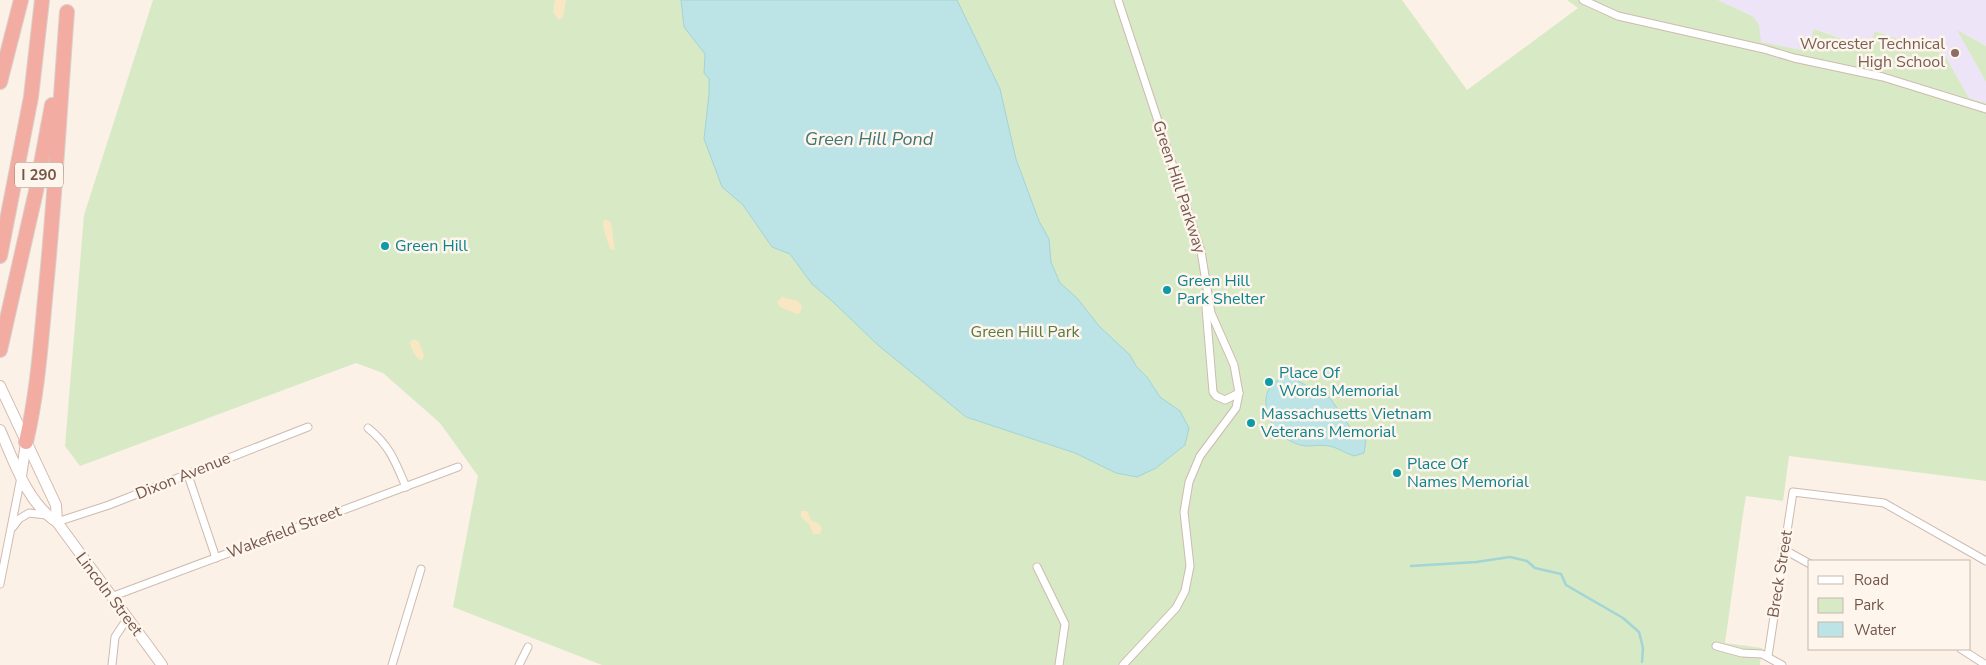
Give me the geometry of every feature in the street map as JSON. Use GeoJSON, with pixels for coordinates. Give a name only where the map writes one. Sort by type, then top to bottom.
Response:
{"type":"FeatureCollection","features":[{"type":"Feature","properties":{"kind":"highway"},"geometry":{"type":"LineString","coordinates":[[0,82],[22,0]]}},
{"type":"Feature","properties":{"kind":"highway","name":"I 290"},"geometry":{"type":"LineString","coordinates":[[0,256],[31,98],[42,0]]}},
{"type":"Feature","properties":{"kind":"highway"},"geometry":{"type":"LineString","coordinates":[[26,442],[35,404],[42,342],[67,6]]}},
{"type":"Feature","properties":{"kind":"highway","name":"I 290"},"geometry":{"type":"LineString","coordinates":[[0,349],[44,151],[67,6]]}},
{"type":"Feature","properties":{"kind":"main road","name":"Lincoln Street"},"geometry":{"type":"LineString","coordinates":[[0,386],[56,505],[53,519]]}},
{"type":"Feature","properties":{"kind":"main road","name":"Lincoln Street"},"geometry":{"type":"LineString","coordinates":[[0,430],[21,476],[162,665]]}},
{"type":"Feature","properties":{"kind":"main road"},"geometry":{"type":"LineString","coordinates":[[21,476],[26,442]]}},
{"type":"Feature","properties":{"kind":"street","name":"Green Hill Parkway"},"geometry":{"type":"LineString","coordinates":[[1118,0],[1201,251],[1206,290],[1213,321],[1234,365],[1239,393]]}},
{"type":"Feature","properties":{"kind":"street"},"geometry":{"type":"LineString","coordinates":[[1583,0],[1618,16],[1764,49],[1794,58],[1883,76],[1986,109]]}},
{"type":"Feature","properties":{"kind":"street"},"geometry":{"type":"LineString","coordinates":[[1206,290],[1208,353],[1213,392],[1216,396],[1225,400],[1239,393]]}},
{"type":"Feature","properties":{"kind":"street"},"geometry":{"type":"LineString","coordinates":[[1123,665],[1176,608],[1185,591],[1190,566],[1184,512],[1189,482],[1200,456],[1236,408],[1239,393]]}},
{"type":"Feature","properties":{"kind":"street","name":"Dixon Avenue"},"geometry":{"type":"LineString","coordinates":[[11,529],[19,519],[29,513],[53,519],[109,505],[308,427]]}},
{"type":"Feature","properties":{"kind":"street"},"geometry":{"type":"LineString","coordinates":[[368,428],[382,439],[392,453],[406,487]]}},
{"type":"Feature","properties":{"kind":"street","name":"Wakefield Street"},"geometry":{"type":"LineString","coordinates":[[111,597],[458,467]]}},
{"type":"Feature","properties":{"kind":"street"},"geometry":{"type":"LineString","coordinates":[[188,475],[216,558]]}},
{"type":"Feature","properties":{"kind":"street"},"geometry":{"type":"LineString","coordinates":[[0,584],[21,476]]}},
{"type":"Feature","properties":{"kind":"street","name":"Breck Street"},"geometry":{"type":"LineString","coordinates":[[1768,656],[1792,492],[1884,503],[1986,561]]}},
{"type":"Feature","properties":{"kind":"street"},"geometry":{"type":"LineString","coordinates":[[1783,549],[1808,563]]}},
{"type":"Feature","properties":{"kind":"street"},"geometry":{"type":"LineString","coordinates":[[1037,567],[1065,624],[1059,665]]}},
{"type":"Feature","properties":{"kind":"street"},"geometry":{"type":"LineString","coordinates":[[392,665],[422,569]]}},
{"type":"Feature","properties":{"kind":"street"},"geometry":{"type":"LineString","coordinates":[[112,665],[115,637],[127,619]]}},
{"type":"Feature","properties":{"kind":"street"},"geometry":{"type":"LineString","coordinates":[[1716,646],[1742,654],[1768,656],[1782,665]]}},
{"type":"Feature","properties":{"kind":"street"},"geometry":{"type":"LineString","coordinates":[[519,665],[528,647]]}},
{"type":"Feature","properties":{"kind":"street"},"geometry":{"type":"LineString","coordinates":[[1963,650],[1986,665]]}},
{"type":"Feature","properties":{"kind":"shaded area","name":"Worcester Technical High School"},"geometry":{"type":"Polygon","coordinates":[[[1718,0],[1986,0],[1986,46],[1958,31],[1986,82],[1986,103],[1969,98],[1944,54],[1876,31],[1870,48],[1815,29],[1807,51],[1760,42],[1759,24],[1752,16],[1718,0]]]}},
{"type":"Feature","properties":{"kind":"green space","name":"Green Hill Park"},"geometry":{"type":"Polygon","coordinates":[[[153,0],[1402,0],[1467,90],[1578,8],[1567,0],[1718,0],[1752,16],[1759,24],[1761,42],[1807,51],[1814,29],[1869,48],[1875,31],[1944,54],[1969,98],[1986,103],[1986,481],[1789,456],[1783,501],[1746,496],[1725,643],[1762,648],[1760,665],[602,665],[453,607],[478,476],[440,423],[383,373],[356,363],[80,466],[65,446],[84,215],[153,0]]]}},
{"type":"Feature","properties":{"kind":"green space"},"geometry":{"type":"Polygon","coordinates":[[[1957,30],[1986,46],[1986,82],[1957,30]]]}},
{"type":"Feature","properties":{"kind":"sand"},"geometry":{"type":"Polygon","coordinates":[[[555,0],[566,0],[563,17],[559,20],[553,12],[555,0]]]}},
{"type":"Feature","properties":{"kind":"sand"},"geometry":{"type":"Polygon","coordinates":[[[604,219],[611,222],[615,250],[610,249],[604,230],[604,219]]]}},
{"type":"Feature","properties":{"kind":"sand"},"geometry":{"type":"Polygon","coordinates":[[[782,297],[798,301],[802,306],[800,313],[797,314],[780,307],[777,302],[782,297]]]}},
{"type":"Feature","properties":{"kind":"sand"},"geometry":{"type":"Polygon","coordinates":[[[414,339],[419,342],[424,355],[422,361],[415,355],[410,342],[414,339]]]}},
{"type":"Feature","properties":{"kind":"sand"},"geometry":{"type":"Polygon","coordinates":[[[801,511],[807,511],[811,520],[819,524],[822,529],[820,534],[813,534],[809,524],[801,517],[801,511]]]}},
{"type":"Feature","properties":{"kind":"water","name":"Green Hill Pond"},"geometry":{"type":"Polygon","coordinates":[[[681,0],[957,0],[1000,89],[1016,159],[1039,221],[1049,239],[1051,262],[1060,283],[1077,298],[1099,326],[1130,355],[1136,366],[1147,377],[1160,397],[1180,411],[1189,428],[1185,445],[1156,468],[1137,477],[1116,473],[1075,453],[966,417],[878,345],[812,284],[790,254],[772,247],[743,205],[722,187],[704,139],[709,94],[709,79],[704,73],[705,54],[684,27],[681,0]]]}},
{"type":"Feature","properties":{"kind":"water"},"geometry":{"type":"Polygon","coordinates":[[[1287,375],[1330,398],[1354,433],[1366,441],[1364,453],[1354,456],[1330,446],[1306,446],[1291,441],[1278,432],[1267,411],[1266,398],[1271,386],[1287,375]]]}},
{"type":"Feature","properties":{"kind":"waterway"},"geometry":{"type":"LineString","coordinates":[[1411,566],[1476,562],[1510,557],[1527,561],[1535,568],[1561,574],[1566,585],[1623,618],[1639,632],[1643,648],[1642,662]]}},
{"type":"Feature","properties":{"kind":"place","name":"Worcester Technical High School"},"geometry":{"type":"Point","coordinates":[1955,53]}},
{"type":"Feature","properties":{"kind":"place","name":"Green Hill"},"geometry":{"type":"Point","coordinates":[385,246]}},
{"type":"Feature","properties":{"kind":"place","name":"Green Hill Park Shelter"},"geometry":{"type":"Point","coordinates":[1167,290]}},
{"type":"Feature","properties":{"kind":"place","name":"Place Of Words Memorial"},"geometry":{"type":"Point","coordinates":[1269,382]}},
{"type":"Feature","properties":{"kind":"place","name":"Massachusetts Vietnam Veterans Memorial"},"geometry":{"type":"Point","coordinates":[1251,423]}},
{"type":"Feature","properties":{"kind":"place","name":"Place Of Names Memorial"},"geometry":{"type":"Point","coordinates":[1397,473]}}]}
